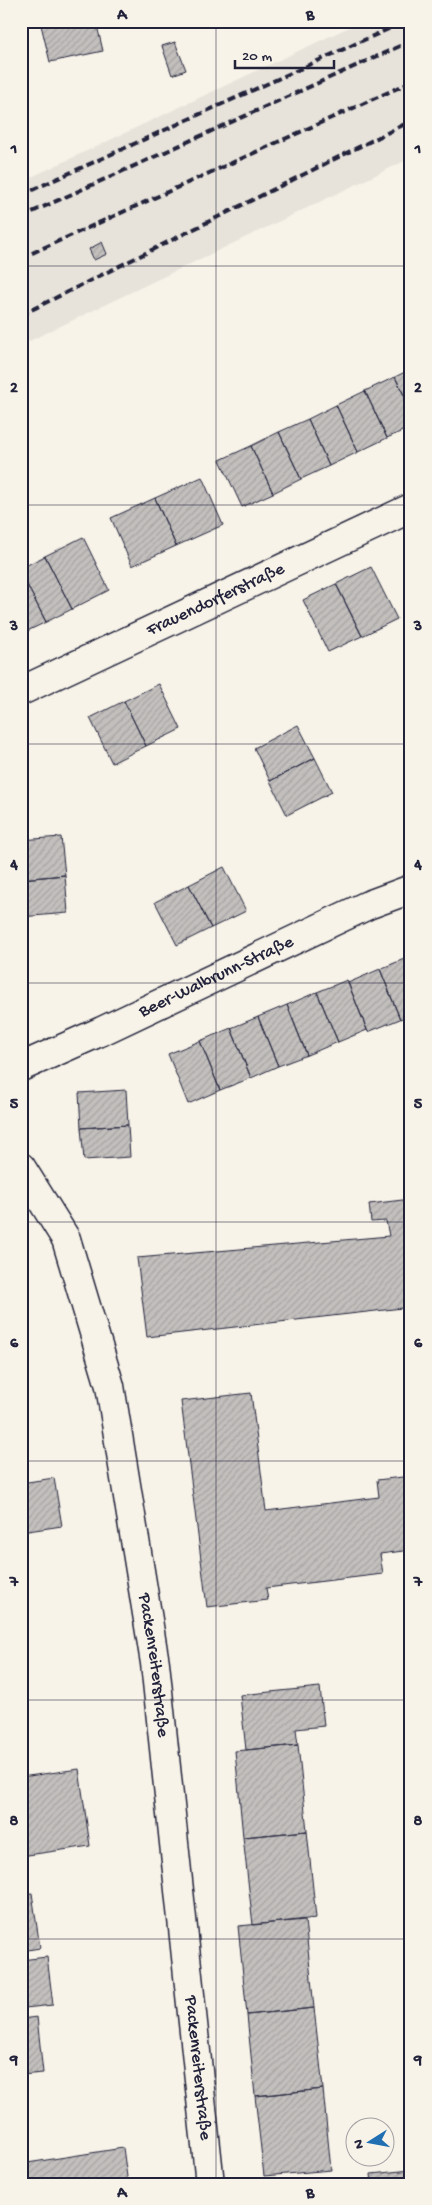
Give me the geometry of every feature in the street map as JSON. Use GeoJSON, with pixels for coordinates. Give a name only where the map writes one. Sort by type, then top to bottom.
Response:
{"type":"FeatureCollection","features":[{"type":"Feature","properties":{"kind":"street","name":"Frauendorferstraße"},"geometry":{"type":"LineString","coordinates":[[21,691],[411,508]]}},
{"type":"Feature","properties":{"kind":"street","name":"Beer-Walbrunn-Straße"},"geometry":{"type":"LineString","coordinates":[[21,1067],[102,1031],[368,905],[411,889]]}},
{"type":"Feature","properties":{"kind":"street","name":"Packenreiterstraße"},"geometry":{"type":"LineString","coordinates":[[21,1167],[66,1239],[110,1386],[155,1663],[210,2184]]}},
{"type":"Feature","properties":{"kind":"shaded area"},"geometry":{"type":"Polygon","coordinates":[[[362,21],[411,21],[411,158],[21,345],[21,182],[362,21]]]}},
{"type":"Feature","properties":{"kind":"building"},"geometry":{"type":"Polygon","coordinates":[[[40,21],[96,21],[103,51],[50,62],[40,21]]]}},
{"type":"Feature","properties":{"kind":"building"},"geometry":{"type":"Polygon","coordinates":[[[175,42],[186,70],[172,75],[162,46],[175,42]]]}},
{"type":"Feature","properties":{"kind":"building"},"geometry":{"type":"Polygon","coordinates":[[[102,242],[107,254],[94,260],[89,249],[102,242]]]}},
{"type":"Feature","properties":{"kind":"building"},"geometry":{"type":"Polygon","coordinates":[[[411,369],[411,409],[395,377],[411,369]]]}},
{"type":"Feature","properties":{"kind":"building"},"geometry":{"type":"Polygon","coordinates":[[[395,377],[411,409],[411,427],[387,438],[365,391],[395,377]]]}},
{"type":"Feature","properties":{"kind":"building"},"geometry":{"type":"Polygon","coordinates":[[[365,391],[387,438],[358,452],[336,405],[365,391]]]}},
{"type":"Feature","properties":{"kind":"building"},"geometry":{"type":"Polygon","coordinates":[[[336,405],[358,452],[329,466],[308,419],[336,405]]]}},
{"type":"Feature","properties":{"kind":"building"},"geometry":{"type":"Polygon","coordinates":[[[308,419],[329,466],[301,479],[279,432],[308,419]]]}},
{"type":"Feature","properties":{"kind":"building"},"geometry":{"type":"Polygon","coordinates":[[[279,432],[301,479],[273,493],[251,446],[279,432]]]}},
{"type":"Feature","properties":{"kind":"building"},"geometry":{"type":"Polygon","coordinates":[[[251,446],[273,493],[242,507],[220,460],[251,446]]]}},
{"type":"Feature","properties":{"kind":"building"},"geometry":{"type":"Polygon","coordinates":[[[202,477],[223,525],[176,546],[155,498],[202,477]]]}},
{"type":"Feature","properties":{"kind":"building"},"geometry":{"type":"Polygon","coordinates":[[[155,498],[176,546],[132,566],[111,518],[155,498]]]}},
{"type":"Feature","properties":{"kind":"building"},"geometry":{"type":"Polygon","coordinates":[[[83,537],[109,590],[72,609],[45,556],[83,537]]]}},
{"type":"Feature","properties":{"kind":"building"},"geometry":{"type":"Polygon","coordinates":[[[45,556],[72,609],[46,622],[21,573],[21,568],[45,556]]]}},
{"type":"Feature","properties":{"kind":"building"},"geometry":{"type":"Polygon","coordinates":[[[371,567],[397,619],[362,636],[336,584],[371,567]]]}},
{"type":"Feature","properties":{"kind":"building"},"geometry":{"type":"Polygon","coordinates":[[[21,573],[46,622],[21,634],[21,573]]]}},
{"type":"Feature","properties":{"kind":"building"},"geometry":{"type":"Polygon","coordinates":[[[336,584],[362,636],[328,652],[303,600],[336,584]]]}},
{"type":"Feature","properties":{"kind":"building"},"geometry":{"type":"Polygon","coordinates":[[[159,684],[181,729],[146,746],[124,701],[159,684]]]}},
{"type":"Feature","properties":{"kind":"building"},"geometry":{"type":"Polygon","coordinates":[[[124,701],[146,746],[112,763],[90,718],[124,701]]]}},
{"type":"Feature","properties":{"kind":"building"},"geometry":{"type":"Polygon","coordinates":[[[298,725],[315,758],[270,781],[254,748],[298,725]]]}},
{"type":"Feature","properties":{"kind":"building"},"geometry":{"type":"Polygon","coordinates":[[[315,758],[332,792],[287,815],[270,781],[315,758]]]}},
{"type":"Feature","properties":{"kind":"building"},"geometry":{"type":"Polygon","coordinates":[[[61,837],[65,875],[21,879],[21,840],[61,837]]]}},
{"type":"Feature","properties":{"kind":"building"},"geometry":{"type":"Polygon","coordinates":[[[224,867],[246,911],[211,928],[189,885],[224,867]]]}},
{"type":"Feature","properties":{"kind":"building"},"geometry":{"type":"Polygon","coordinates":[[[65,875],[68,913],[21,917],[21,879],[65,875]]]}},
{"type":"Feature","properties":{"kind":"building"},"geometry":{"type":"Polygon","coordinates":[[[189,885],[211,928],[177,945],[155,902],[189,885]]]}},
{"type":"Feature","properties":{"kind":"building"},"geometry":{"type":"Polygon","coordinates":[[[409,957],[411,1014],[400,1019],[380,969],[409,957]]]}},
{"type":"Feature","properties":{"kind":"building"},"geometry":{"type":"Polygon","coordinates":[[[380,969],[400,1019],[368,1032],[348,983],[380,969]]]}},
{"type":"Feature","properties":{"kind":"building"},"geometry":{"type":"Polygon","coordinates":[[[347,980],[367,1030],[338,1042],[317,992],[347,980]]]}},
{"type":"Feature","properties":{"kind":"building"},"geometry":{"type":"Polygon","coordinates":[[[317,992],[338,1042],[307,1055],[287,1005],[317,992]]]}},
{"type":"Feature","properties":{"kind":"building"},"geometry":{"type":"Polygon","coordinates":[[[287,1005],[307,1055],[278,1066],[258,1017],[287,1005]]]}},
{"type":"Feature","properties":{"kind":"building"},"geometry":{"type":"Polygon","coordinates":[[[258,1017],[278,1066],[251,1078],[231,1028],[258,1017]]]}},
{"type":"Feature","properties":{"kind":"building"},"geometry":{"type":"Polygon","coordinates":[[[231,1028],[251,1078],[220,1090],[200,1041],[231,1028]]]}},
{"type":"Feature","properties":{"kind":"building"},"geometry":{"type":"Polygon","coordinates":[[[200,1041],[220,1090],[188,1104],[168,1054],[200,1041]]]}},
{"type":"Feature","properties":{"kind":"building"},"geometry":{"type":"Polygon","coordinates":[[[126,1090],[128,1125],[81,1128],[79,1093],[126,1090]]]}},
{"type":"Feature","properties":{"kind":"building"},"geometry":{"type":"Polygon","coordinates":[[[128,1125],[130,1157],[84,1160],[81,1128],[128,1125]]]}},
{"type":"Feature","properties":{"kind":"building"},"geometry":{"type":"Polygon","coordinates":[[[411,1199],[411,1307],[147,1337],[137,1258],[389,1236],[386,1221],[371,1222],[369,1204],[411,1199]]]}},
{"type":"Feature","properties":{"kind":"building"},"geometry":{"type":"Polygon","coordinates":[[[251,1393],[266,1511],[379,1497],[377,1480],[411,1476],[411,1550],[380,1554],[383,1574],[266,1588],[268,1600],[207,1607],[181,1401],[251,1393]]]}},
{"type":"Feature","properties":{"kind":"building"},"geometry":{"type":"Polygon","coordinates":[[[54,1478],[62,1526],[21,1532],[21,1483],[54,1478]]]}},
{"type":"Feature","properties":{"kind":"building"},"geometry":{"type":"Polygon","coordinates":[[[320,1687],[324,1726],[296,1729],[298,1745],[246,1750],[240,1695],[320,1687]]]}},
{"type":"Feature","properties":{"kind":"building"},"geometry":{"type":"Polygon","coordinates":[[[298,1745],[307,1831],[243,1837],[235,1751],[298,1745]]]}},
{"type":"Feature","properties":{"kind":"building"},"geometry":{"type":"Polygon","coordinates":[[[79,1769],[90,1846],[21,1856],[21,1777],[79,1769]]]}},
{"type":"Feature","properties":{"kind":"building"},"geometry":{"type":"Polygon","coordinates":[[[307,1831],[316,1918],[253,1925],[243,1837],[307,1831]]]}},
{"type":"Feature","properties":{"kind":"building"},"geometry":{"type":"Polygon","coordinates":[[[32,1893],[40,1948],[21,1951],[21,1894],[32,1893]]]}},
{"type":"Feature","properties":{"kind":"building"},"geometry":{"type":"Polygon","coordinates":[[[305,1920],[314,2008],[247,2015],[238,1926],[305,1920]]]}},
{"type":"Feature","properties":{"kind":"building"},"geometry":{"type":"Polygon","coordinates":[[[47,1957],[53,2005],[25,2008],[21,1960],[47,1957]]]}},
{"type":"Feature","properties":{"kind":"building"},"geometry":{"type":"Polygon","coordinates":[[[314,2008],[323,2089],[255,2096],[247,2015],[314,2008]]]}},
{"type":"Feature","properties":{"kind":"building"},"geometry":{"type":"Polygon","coordinates":[[[37,2017],[43,2073],[21,2075],[21,2019],[37,2017]]]}},
{"type":"Feature","properties":{"kind":"building"},"geometry":{"type":"Polygon","coordinates":[[[323,2089],[331,2170],[264,2176],[255,2096],[323,2089]]]}},
{"type":"Feature","properties":{"kind":"building"},"geometry":{"type":"Polygon","coordinates":[[[123,2148],[128,2184],[21,2184],[21,2164],[123,2148]]]}},
{"type":"Feature","properties":{"kind":"building"},"geometry":{"type":"Polygon","coordinates":[[[411,2170],[411,2184],[372,2184],[371,2174],[411,2170]]]}},
{"type":"Feature","properties":{"kind":"railway"},"geometry":{"type":"LineString","coordinates":[[21,195],[406,21]]}},
{"type":"Feature","properties":{"kind":"railway"},"geometry":{"type":"LineString","coordinates":[[21,217],[411,41]]}},
{"type":"Feature","properties":{"kind":"railway"},"geometry":{"type":"LineString","coordinates":[[21,258],[411,82]]}},
{"type":"Feature","properties":{"kind":"railway"},"geometry":{"type":"LineString","coordinates":[[21,315],[411,121]]}}]}
